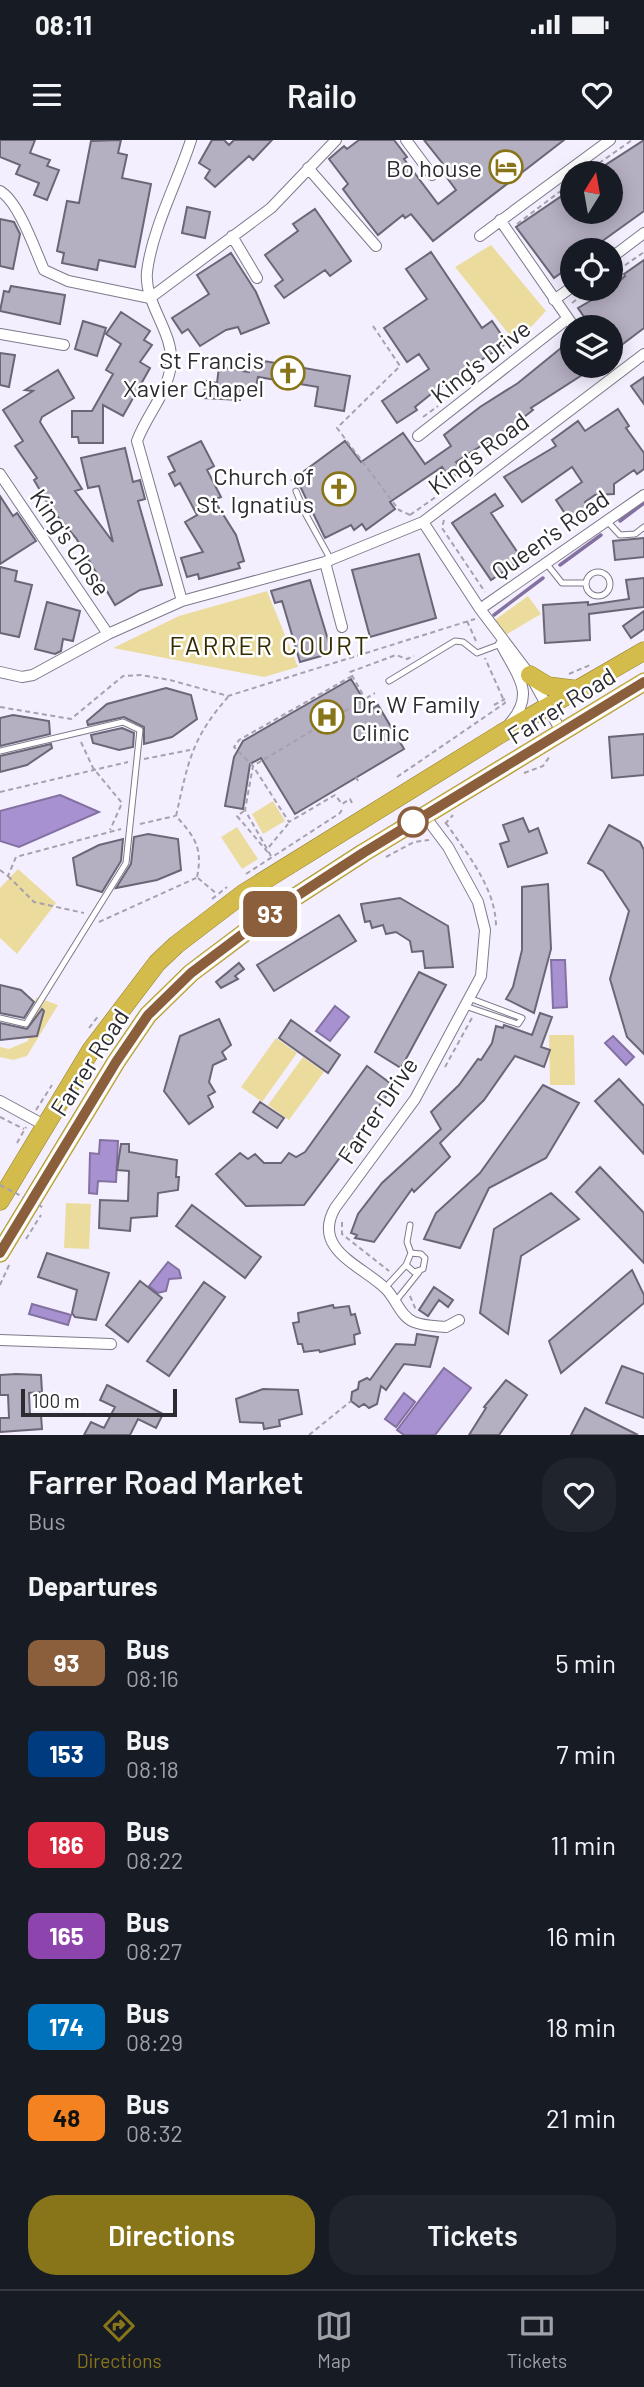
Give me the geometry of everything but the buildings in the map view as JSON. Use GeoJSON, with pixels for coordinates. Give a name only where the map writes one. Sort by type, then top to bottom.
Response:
{"type":"FeatureCollection","features":[{"type":"Feature","properties":{"kind":"highway","name":"Farrer Road"},"geometry":{"type":"LineString","coordinates":[[0,1200],[97,1041],[157,963],[176,945],[244,893],[502,733],[644,651]]}},
{"type":"Feature","properties":{"kind":"highway"},"geometry":{"type":"LineString","coordinates":[[530,675],[548,686],[580,690]]}},
{"type":"Feature","properties":{"kind":"highway","name":"Farrer Road"},"geometry":{"type":"LineString","coordinates":[[0,1253],[86,1108],[148,1015],[223,947],[424,815],[644,681]]}},
{"type":"Feature","properties":{"kind":"street"},"geometry":{"type":"LineString","coordinates":[[182,601],[137,441],[145,419],[163,394],[171,362],[161,324],[150,298],[147,273],[191,140]]}},
{"type":"Feature","properties":{"kind":"street"},"geometry":{"type":"LineString","coordinates":[[0,191],[7,195],[24,225],[44,270],[68,281],[150,298],[271,208],[337,140]]}},
{"type":"Feature","properties":{"kind":"street"},"geometry":{"type":"LineString","coordinates":[[406,140],[432,175]]}},
{"type":"Feature","properties":{"kind":"street"},"geometry":{"type":"LineString","coordinates":[[480,236],[611,140]]}},
{"type":"Feature","properties":{"kind":"street"},"geometry":{"type":"LineString","coordinates":[[308,168],[376,246]]}},
{"type":"Feature","properties":{"kind":"street","name":"King's Drive"},"geometry":{"type":"LineString","coordinates":[[500,220],[554,300],[568,315]]}},
{"type":"Feature","properties":{"kind":"street"},"geometry":{"type":"LineString","coordinates":[[623,249],[644,233]]}},
{"type":"Feature","properties":{"kind":"street"},"geometry":{"type":"LineString","coordinates":[[232,236],[257,278]]}},
{"type":"Feature","properties":{"kind":"street"},"geometry":{"type":"LineString","coordinates":[[554,300],[560,296]]}},
{"type":"Feature","properties":{"kind":"street","name":"King's Drive"},"geometry":{"type":"LineString","coordinates":[[421,433],[560,326]]}},
{"type":"Feature","properties":{"kind":"street"},"geometry":{"type":"LineString","coordinates":[[0,334],[64,345]]}},
{"type":"Feature","properties":{"kind":"street","name":"King's Road"},"geometry":{"type":"LineString","coordinates":[[623,364],[644,354]]}},
{"type":"Feature","properties":{"kind":"street","name":"King's Road"},"geometry":{"type":"LineString","coordinates":[[0,672],[22,677],[33,675],[108,634],[182,601],[328,561],[423,522],[598,378]]}},
{"type":"Feature","properties":{"kind":"street","name":"King's Close"},"geometry":{"type":"LineString","coordinates":[[0,474],[108,634]]}},
{"type":"Feature","properties":{"kind":"street","name":"Queen's Road"},"geometry":{"type":"LineString","coordinates":[[482,612],[491,601],[644,495]]}},
{"type":"Feature","properties":{"kind":"street"},"geometry":{"type":"LineString","coordinates":[[423,522],[501,640],[530,675],[562,733]]}},
{"type":"Feature","properties":{"kind":"street"},"geometry":{"type":"LineString","coordinates":[[328,561],[342,627]]}},
{"type":"Feature","properties":{"kind":"street"},"geometry":{"type":"LineString","coordinates":[[501,640],[524,691],[525,701],[502,733]]}},
{"type":"Feature","properties":{"kind":"street","name":"Farrer Drive"},"geometry":{"type":"LineString","coordinates":[[424,815],[478,902],[485,930],[481,976],[415,1099],[330,1217],[335,1251],[385,1288],[395,1303],[414,1322],[446,1327],[459,1320]]}},
{"type":"Feature","properties":{"kind":"street"},"geometry":{"type":"LineString","coordinates":[[0,1101],[44,1125]]}},
{"type":"Feature","properties":{"kind":"street"},"geometry":{"type":"LineString","coordinates":[[0,1340],[114,1340]]}},
{"type":"Feature","properties":{"kind":"lane"},"geometry":{"type":"LineString","coordinates":[[296,491],[328,561]]}},
{"type":"Feature","properties":{"kind":"lane"},"geometry":{"type":"LineString","coordinates":[[607,520],[620,535],[635,534],[644,527]]}},
{"type":"Feature","properties":{"kind":"lane"},"geometry":{"type":"LineString","coordinates":[[546,563],[562,583],[586,583]]}},
{"type":"Feature","properties":{"kind":"lane"},"geometry":{"type":"LineString","coordinates":[[602,573],[608,579],[609,587],[604,594],[596,596],[589,592],[586,583],[590,576],[602,573]]}},
{"type":"Feature","properties":{"kind":"lane"},"geometry":{"type":"LineString","coordinates":[[389,681],[455,641],[464,642],[472,652],[482,653],[501,640]]}},
{"type":"Feature","properties":{"kind":"lane"},"geometry":{"type":"LineString","coordinates":[[0,751],[123,722],[140,730],[126,863],[26,1024],[0,1018]]}},
{"type":"Feature","properties":{"kind":"lane"},"geometry":{"type":"LineString","coordinates":[[467,1002],[522,1018],[518,1024],[467,1002]]}},
{"type":"Feature","properties":{"kind":"lane"},"geometry":{"type":"LineString","coordinates":[[385,1288],[406,1265],[411,1253],[407,1242],[410,1225]]}},
{"type":"Feature","properties":{"kind":"lane"},"geometry":{"type":"LineString","coordinates":[[395,1303],[424,1269],[425,1258],[416,1252],[411,1253]]}},
{"type":"Feature","properties":{"kind":"lane"},"geometry":{"type":"LineString","coordinates":[[406,1265],[409,1270],[419,1272]]}},
{"type":"Feature","properties":{"kind":"path"},"geometry":{"type":"LineString","coordinates":[[602,161],[632,140]]}},
{"type":"Feature","properties":{"kind":"path"},"geometry":{"type":"LineString","coordinates":[[513,226],[560,191]]}},
{"type":"Feature","properties":{"kind":"path"},"geometry":{"type":"LineString","coordinates":[[623,266],[644,251]]}},
{"type":"Feature","properties":{"kind":"path"},"geometry":{"type":"LineString","coordinates":[[373,326],[400,366],[337,428],[399,510],[423,522]]}},
{"type":"Feature","properties":{"kind":"path"},"geometry":{"type":"LineString","coordinates":[[421,433],[424,416],[446,400]]}},
{"type":"Feature","properties":{"kind":"path"},"geometry":{"type":"LineString","coordinates":[[445,519],[442,528],[491,601]]}},
{"type":"Feature","properties":{"kind":"path"},"geometry":{"type":"LineString","coordinates":[[0,707],[71,719],[123,676],[141,675],[228,696],[467,621],[482,612]]}},
{"type":"Feature","properties":{"kind":"path"},"geometry":{"type":"LineString","coordinates":[[467,621],[505,699]]}},
{"type":"Feature","properties":{"kind":"path"},"geometry":{"type":"LineString","coordinates":[[371,709],[350,672],[396,655]]}},
{"type":"Feature","properties":{"kind":"path"},"geometry":{"type":"LineString","coordinates":[[548,686],[549,682],[595,663]]}},
{"type":"Feature","properties":{"kind":"path"},"geometry":{"type":"LineString","coordinates":[[289,822],[253,766],[234,747],[239,740],[352,676]]}},
{"type":"Feature","properties":{"kind":"path"},"geometry":{"type":"LineString","coordinates":[[245,810],[269,847],[272,857],[237,816],[245,810],[253,766],[375,693]]}},
{"type":"Feature","properties":{"kind":"path"},"geometry":{"type":"LineString","coordinates":[[176,816],[191,750],[205,723],[228,696]]}},
{"type":"Feature","properties":{"kind":"path"},"geometry":{"type":"LineString","coordinates":[[494,705],[505,699]]}},
{"type":"Feature","properties":{"kind":"path"},"geometry":{"type":"LineString","coordinates":[[397,777],[500,709],[505,699]]}},
{"type":"Feature","properties":{"kind":"path"},"geometry":{"type":"LineString","coordinates":[[76,731],[93,768],[122,803],[110,832]]}},
{"type":"Feature","properties":{"kind":"path"},"geometry":{"type":"LineString","coordinates":[[142,759],[191,750]]}},
{"type":"Feature","properties":{"kind":"path"},"geometry":{"type":"LineString","coordinates":[[521,774],[543,766],[550,756]]}},
{"type":"Feature","properties":{"kind":"path"},"geometry":{"type":"LineString","coordinates":[[0,792],[130,761]]}},
{"type":"Feature","properties":{"kind":"path"},"geometry":{"type":"LineString","coordinates":[[269,847],[289,822],[335,795],[342,804],[350,799],[352,803]]}},
{"type":"Feature","properties":{"kind":"path"},"geometry":{"type":"LineString","coordinates":[[379,860],[438,834],[456,812]]}},
{"type":"Feature","properties":{"kind":"path"},"geometry":{"type":"LineString","coordinates":[[136,825],[176,816]]}},
{"type":"Feature","properties":{"kind":"path"},"geometry":{"type":"LineString","coordinates":[[176,816],[197,839],[201,858],[197,877]]}},
{"type":"Feature","properties":{"kind":"path"},"geometry":{"type":"LineString","coordinates":[[8,876],[16,857],[123,828]]}},
{"type":"Feature","properties":{"kind":"path"},"geometry":{"type":"LineString","coordinates":[[0,870],[34,902],[84,913]]}},
{"type":"Feature","properties":{"kind":"path"},"geometry":{"type":"LineString","coordinates":[[197,877],[217,894]]}},
{"type":"Feature","properties":{"kind":"path"},"geometry":{"type":"LineString","coordinates":[[99,922],[197,877]]}},
{"type":"Feature","properties":{"kind":"path"},"geometry":{"type":"LineString","coordinates":[[97,915],[109,918]]}},
{"type":"Feature","properties":{"kind":"path"},"geometry":{"type":"LineString","coordinates":[[0,1117],[25,1129]]}},
{"type":"Feature","properties":{"kind":"path"},"geometry":{"type":"LineString","coordinates":[[0,1185],[44,1208],[29,1238]]}},
{"type":"Feature","properties":{"kind":"path"},"geometry":{"type":"LineString","coordinates":[[21,1242],[45,1198]]}},
{"type":"Feature","properties":{"kind":"path"},"geometry":{"type":"LineString","coordinates":[[309,1435],[351,1401]]}},
{"type":"Feature","properties":{"kind":"shaded area"},"geometry":{"type":"Polygon","coordinates":[[[491,245],[546,311],[516,343],[455,267],[491,245]]]}},
{"type":"Feature","properties":{"kind":"shaded area"},"geometry":{"type":"Polygon","coordinates":[[[267,591],[298,667],[264,677],[113,648],[179,616],[267,591]]]}},
{"type":"Feature","properties":{"kind":"shaded area"},"geometry":{"type":"Polygon","coordinates":[[[528,596],[541,614],[504,636],[492,622],[528,596]]]}},
{"type":"Feature","properties":{"kind":"shaded area"},"geometry":{"type":"Polygon","coordinates":[[[60,795],[99,812],[19,847],[0,841],[0,811],[60,795]]]}},
{"type":"Feature","properties":{"kind":"shaded area"},"geometry":{"type":"Polygon","coordinates":[[[273,801],[285,821],[263,834],[252,814],[273,801]]]}},
{"type":"Feature","properties":{"kind":"shaded area"},"geometry":{"type":"Polygon","coordinates":[[[237,827],[258,859],[242,869],[221,837],[237,827]]]}},
{"type":"Feature","properties":{"kind":"shaded area"},"geometry":{"type":"Polygon","coordinates":[[[18,869],[56,903],[17,954],[0,938],[0,888],[18,869]]]}},
{"type":"Feature","properties":{"kind":"shaded area"},"geometry":{"type":"Polygon","coordinates":[[[551,960],[565,960],[567,1007],[553,1008],[551,960]]]}},
{"type":"Feature","properties":{"kind":"shaded area"},"geometry":{"type":"Polygon","coordinates":[[[36,997],[58,1005],[27,1056],[13,1060],[0,1057],[0,1047],[9,1049],[28,1041],[36,997]]]}},
{"type":"Feature","properties":{"kind":"shaded area"},"geometry":{"type":"Polygon","coordinates":[[[335,1006],[349,1017],[330,1041],[316,1031],[335,1006]]]}},
{"type":"Feature","properties":{"kind":"shaded area"},"geometry":{"type":"Polygon","coordinates":[[[549,1035],[574,1035],[575,1085],[550,1085],[549,1035]]]}},
{"type":"Feature","properties":{"kind":"shaded area"},"geometry":{"type":"Polygon","coordinates":[[[613,1036],[634,1057],[626,1065],[605,1043],[613,1036]]]}},
{"type":"Feature","properties":{"kind":"shaded area"},"geometry":{"type":"Polygon","coordinates":[[[276,1038],[297,1053],[262,1102],[241,1087],[276,1038]]]}},
{"type":"Feature","properties":{"kind":"shaded area"},"geometry":{"type":"Polygon","coordinates":[[[303,1057],[324,1072],[289,1120],[268,1105],[303,1057]]]}},
{"type":"Feature","properties":{"kind":"shaded area"},"geometry":{"type":"Polygon","coordinates":[[[100,1140],[118,1141],[116,1182],[98,1181],[97,1194],[89,1193],[90,1153],[99,1154],[100,1140]]]}},
{"type":"Feature","properties":{"kind":"shaded area"},"geometry":{"type":"Polygon","coordinates":[[[66,1203],[91,1204],[89,1249],[64,1248],[66,1203]]]}},
{"type":"Feature","properties":{"kind":"shaded area"},"geometry":{"type":"Polygon","coordinates":[[[168,1262],[179,1270],[181,1278],[169,1279],[166,1291],[158,1293],[149,1286],[168,1262]]]}},
{"type":"Feature","properties":{"kind":"shaded area"},"geometry":{"type":"Polygon","coordinates":[[[32,1304],[71,1315],[68,1325],[29,1314],[32,1304]]]}},
{"type":"Feature","properties":{"kind":"shaded area"},"geometry":{"type":"Polygon","coordinates":[[[444,1368],[471,1388],[435,1435],[404,1435],[397,1430],[444,1368]]]}},
{"type":"Feature","properties":{"kind":"shaded area"},"geometry":{"type":"Polygon","coordinates":[[[404,1393],[415,1402],[396,1427],[385,1419],[404,1393]]]}},
{"type":"Feature","properties":{"kind":"waterway"},"geometry":{"type":"LineString","coordinates":[[620,521],[644,503]]}},
{"type":"Feature","properties":{"kind":"waterway"},"geometry":{"type":"LineString","coordinates":[[560,565],[601,535]]}},
{"type":"Feature","properties":{"kind":"waterway"},"geometry":{"type":"LineString","coordinates":[[494,615],[543,578]]}},
{"type":"Feature","properties":{"kind":"bus line","name":"93"},"geometry":{"type":"LineString","coordinates":[[0,1253],[86,1108],[148,1015],[191,973],[272,912],[363,853],[644,682]]}},
{"type":"Feature","properties":{"kind":"place","name":"Bo house"},"geometry":{"type":"Point","coordinates":[506,167]}},
{"type":"Feature","properties":{"kind":"place","name":"St Francis Xavier Chapel"},"geometry":{"type":"Point","coordinates":[288,373]}},
{"type":"Feature","properties":{"kind":"place","name":"Church of St. Ignatius"},"geometry":{"type":"Point","coordinates":[339,489]}},
{"type":"Feature","properties":{"kind":"place","name":"Dr. W Family Clinic"},"geometry":{"type":"Point","coordinates":[327,717]}},
{"type":"Feature","properties":{"kind":"district","name":"FARRER COURT"},"geometry":{"type":"Point","coordinates":[270,644]}}]}
